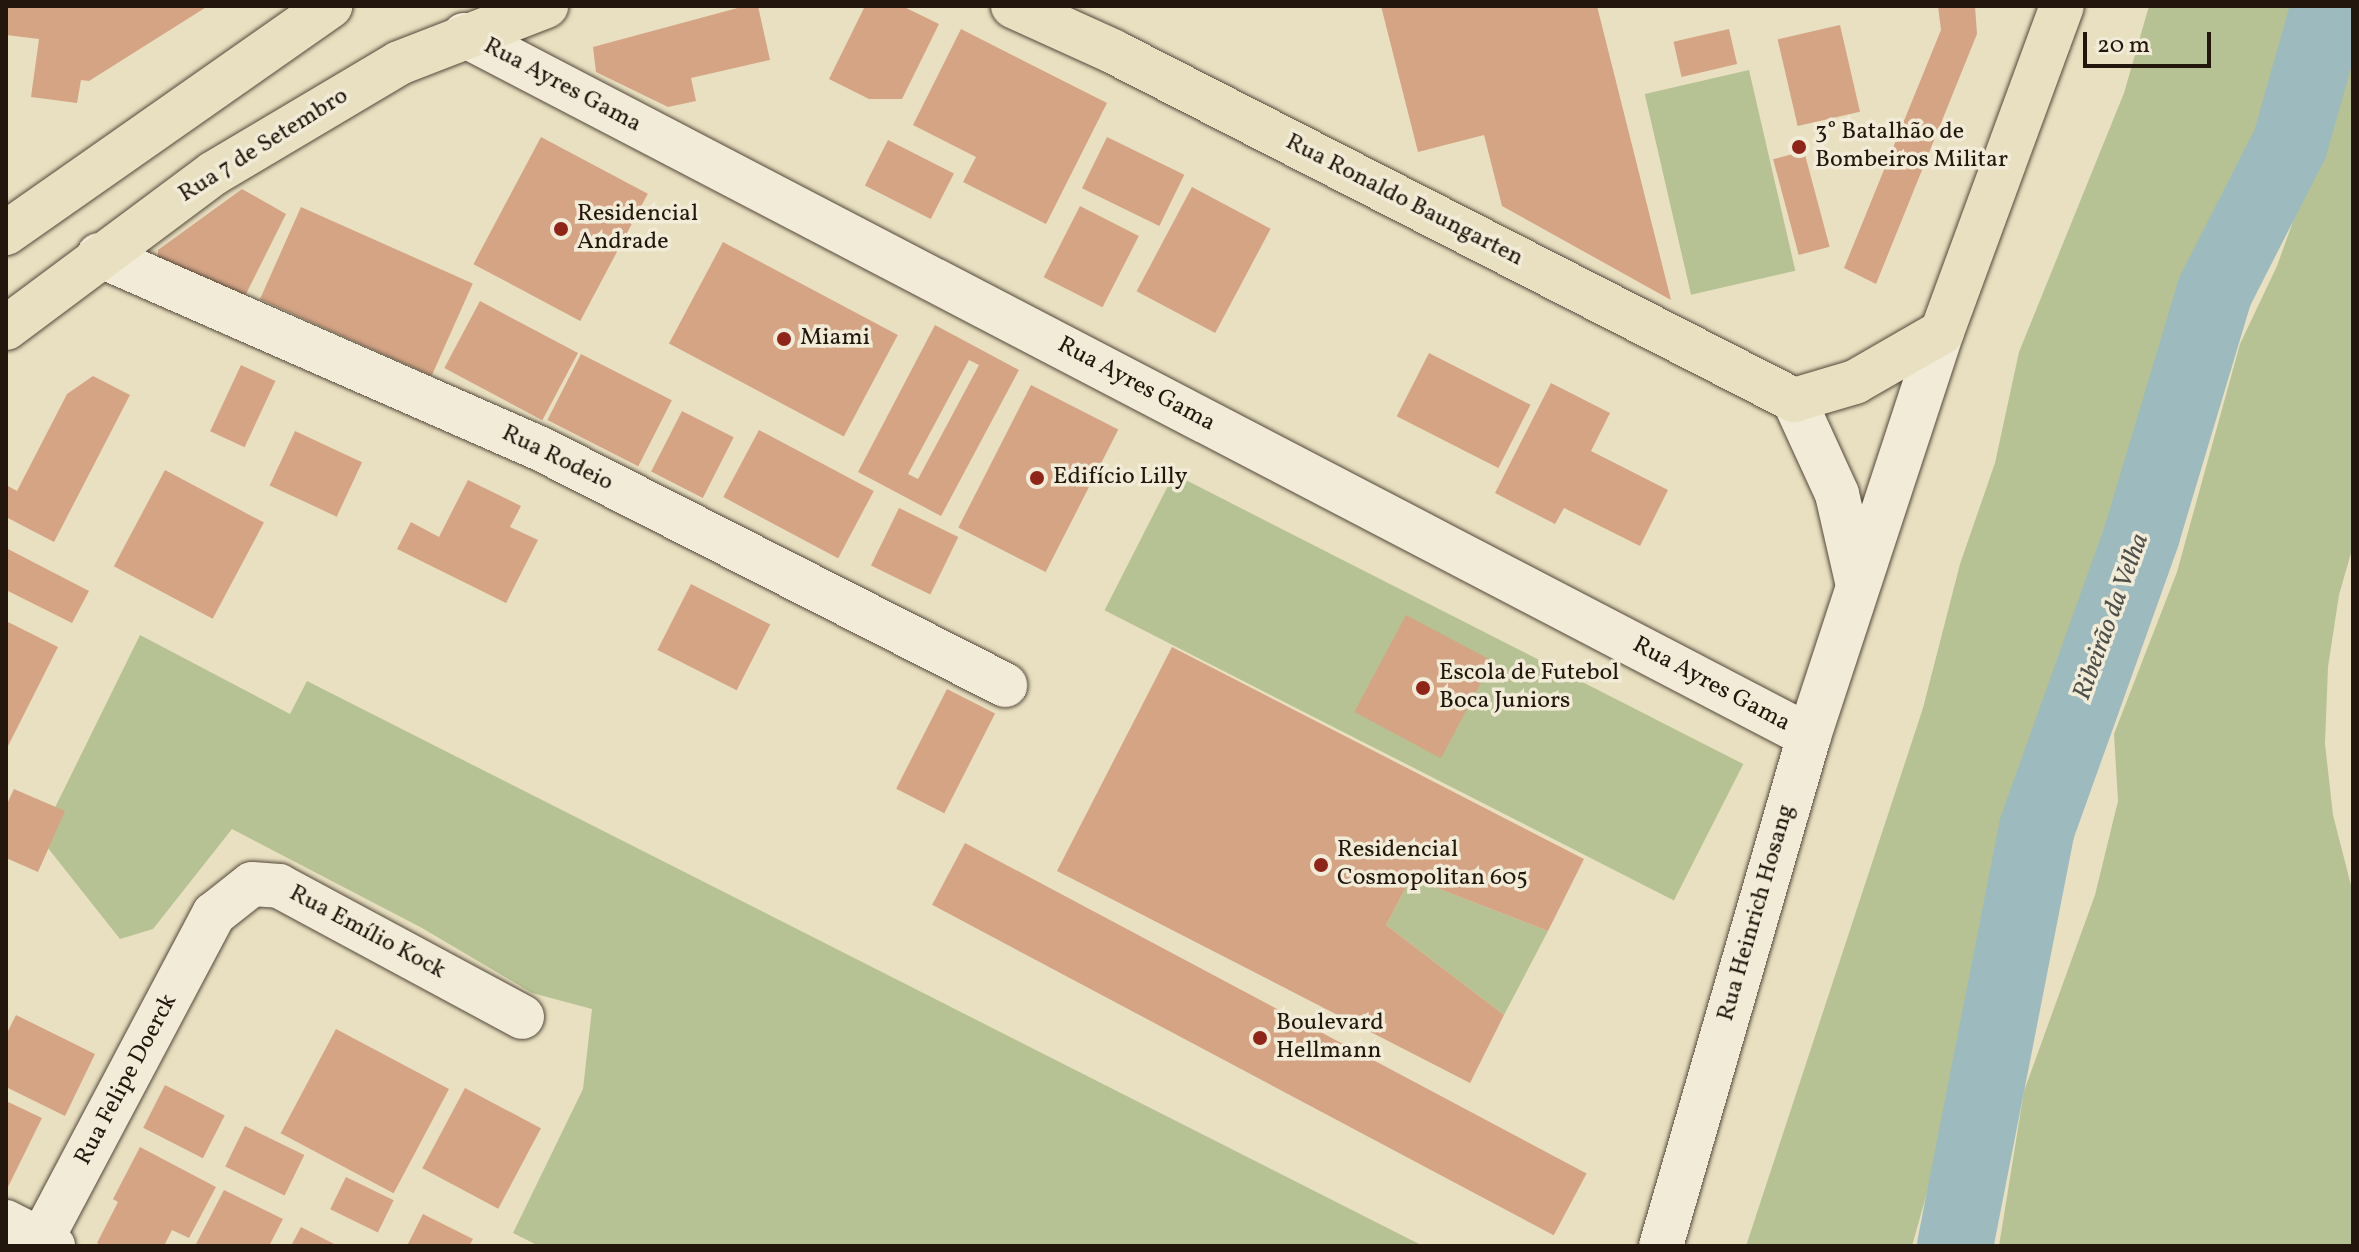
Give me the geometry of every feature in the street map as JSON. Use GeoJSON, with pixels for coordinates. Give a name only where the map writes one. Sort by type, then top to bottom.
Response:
{"type":"FeatureCollection","features":[{"type":"Feature","properties":{"kind":"main road"},"geometry":{"type":"LineString","coordinates":[[6,233],[330,6]]}},
{"type":"Feature","properties":{"kind":"main road","name":"Rua 7 de Setembro"},"geometry":{"type":"LineString","coordinates":[[6,328],[99,255],[214,173],[399,63],[464,35],[546,6]]}},
{"type":"Feature","properties":{"kind":"main road","name":"Rua Ronaldo Baungarten"},"geometry":{"type":"LineString","coordinates":[[1013,6],[1112,51],[1794,400]]}},
{"type":"Feature","properties":{"kind":"main road","name":"Rua Heinrich Hosang"},"geometry":{"type":"LineString","coordinates":[[1942,332],[2062,6]]}},
{"type":"Feature","properties":{"kind":"main road"},"geometry":{"type":"LineString","coordinates":[[1794,400],[1855,382],[1942,332]]}},
{"type":"Feature","properties":{"kind":"street","name":"Rua Ayres Gama"},"geometry":{"type":"LineString","coordinates":[[464,35],[1809,736]]}},
{"type":"Feature","properties":{"kind":"street","name":"Rua Rodeio"},"geometry":{"type":"LineString","coordinates":[[99,255],[539,448],[1005,685]]}},
{"type":"Feature","properties":{"kind":"street","name":"Rua Heinrich Hosang"},"geometry":{"type":"LineString","coordinates":[[1661,1246],[1809,736],[1857,581],[1942,332]]}},
{"type":"Feature","properties":{"kind":"street"},"geometry":{"type":"LineString","coordinates":[[1794,400],[1833,483],[1857,581]]}},
{"type":"Feature","properties":{"kind":"street","name":"Rua Emílio Kock"},"geometry":{"type":"LineString","coordinates":[[214,914],[252,884],[279,886],[522,1017]]}},
{"type":"Feature","properties":{"kind":"street","name":"Rua Felipe Doerck"},"geometry":{"type":"LineString","coordinates":[[35,1238],[214,914]]}},
{"type":"Feature","properties":{"kind":"green space"},"geometry":{"type":"Polygon","coordinates":[[[2149,6],[2300,6],[2255,156],[2203,255],[2113,520],[2005,868],[1981,1001],[1912,1246],[1746,1246],[1923,708],[1960,564],[1995,463],[2019,352],[2124,93],[2149,6]]]}},
{"type":"Feature","properties":{"kind":"green space"},"geometry":{"type":"Polygon","coordinates":[[[2353,54],[2353,546],[2339,595],[2328,667],[2325,744],[2333,815],[2353,893],[2353,1246],[1999,1246],[2024,1091],[2095,895],[2118,801],[2114,734],[2177,572],[2240,344],[2277,266],[2353,54]]]}},
{"type":"Feature","properties":{"kind":"green space"},"geometry":{"type":"Polygon","coordinates":[[[1749,70],[1795,271],[1691,295],[1645,94],[1749,70]]]}},
{"type":"Feature","properties":{"kind":"green space","name":"Escola de Futebol Boca Juniors"},"geometry":{"type":"Polygon","coordinates":[[[1174,474],[1743,764],[1674,900],[1105,610],[1174,474]]]}},
{"type":"Feature","properties":{"kind":"green space"},"geometry":{"type":"Polygon","coordinates":[[[140,635],[290,714],[307,681],[1423,1246],[539,1246],[513,1233],[583,1089],[592,1009],[532,993],[422,928],[232,829],[153,929],[120,939],[40,838],[140,635]]]}},
{"type":"Feature","properties":{"kind":"green space"},"geometry":{"type":"Polygon","coordinates":[[[1411,878],[1548,931],[1504,1015],[1386,925],[1411,878]]]}},
{"type":"Feature","properties":{"kind":"building"},"geometry":{"type":"Polygon","coordinates":[[[8,6],[208,6],[89,81],[81,80],[77,103],[31,97],[39,39],[6,35],[8,6]]]}},
{"type":"Feature","properties":{"kind":"building"},"geometry":{"type":"Polygon","coordinates":[[[745,6],[758,6],[770,60],[691,78],[696,101],[668,107],[596,72],[593,47],[745,6]]]}},
{"type":"Feature","properties":{"kind":"building"},"geometry":{"type":"Polygon","coordinates":[[[865,6],[902,6],[939,24],[902,99],[869,99],[829,79],[865,6]]]}},
{"type":"Feature","properties":{"kind":"building"},"geometry":{"type":"Polygon","coordinates":[[[1381,6],[1597,6],[1671,300],[1502,206],[1484,135],[1418,152],[1381,6]]]}},
{"type":"Feature","properties":{"kind":"building"},"geometry":{"type":"Polygon","coordinates":[[[1938,6],[1975,6],[1977,34],[1876,284],[1844,268],[1941,30],[1938,6]]]}},
{"type":"Feature","properties":{"kind":"building"},"geometry":{"type":"Polygon","coordinates":[[[1840,25],[1860,112],[1798,126],[1778,39],[1840,25]]]}},
{"type":"Feature","properties":{"kind":"building"},"geometry":{"type":"Polygon","coordinates":[[[961,29],[1107,103],[1046,224],[963,182],[976,157],[913,125],[961,29]]]}},
{"type":"Feature","properties":{"kind":"building"},"geometry":{"type":"Polygon","coordinates":[[[1729,29],[1737,64],[1682,77],[1673,42],[1729,29]]]}},
{"type":"Feature","properties":{"kind":"building","name":"Residencial Andrade"},"geometry":{"type":"Polygon","coordinates":[[[541,137],[648,194],[580,321],[473,264],[541,137]]]}},
{"type":"Feature","properties":{"kind":"building"},"geometry":{"type":"Polygon","coordinates":[[[1107,137],[1184,175],[1159,226],[1082,188],[1107,137]]]}},
{"type":"Feature","properties":{"kind":"building"},"geometry":{"type":"Polygon","coordinates":[[[888,140],[954,174],[931,219],[865,185],[888,140]]]}},
{"type":"Feature","properties":{"kind":"building"},"geometry":{"type":"Polygon","coordinates":[[[1804,151],[1830,247],[1799,255],[1773,159],[1804,151]]]}},
{"type":"Feature","properties":{"kind":"building"},"geometry":{"type":"Polygon","coordinates":[[[1192,187],[1271,229],[1215,333],[1137,291],[1192,187]]]}},
{"type":"Feature","properties":{"kind":"building"},"geometry":{"type":"Polygon","coordinates":[[[242,189],[286,214],[239,308],[158,263],[158,250],[242,189]]]}},
{"type":"Feature","properties":{"kind":"building"},"geometry":{"type":"Polygon","coordinates":[[[1080,206],[1139,236],[1102,307],[1044,277],[1080,206]]]}},
{"type":"Feature","properties":{"kind":"building"},"geometry":{"type":"Polygon","coordinates":[[[301,207],[473,283],[432,376],[260,299],[301,207]]]}},
{"type":"Feature","properties":{"kind":"building","name":"Miami"},"geometry":{"type":"Polygon","coordinates":[[[723,242],[898,335],[844,436],[669,344],[723,242]]]}},
{"type":"Feature","properties":{"kind":"building"},"geometry":{"type":"Polygon","coordinates":[[[480,301],[578,353],[542,420],[444,368],[480,301]]]}},
{"type":"Feature","properties":{"kind":"building"},"geometry":{"type":"Polygon","coordinates":[[[935,325],[1019,370],[941,516],[858,472],[935,325]],[[969,360],[908,474],[918,479],[979,365],[969,360]]]}},
{"type":"Feature","properties":{"kind":"building"},"geometry":{"type":"Polygon","coordinates":[[[1429,353],[1531,405],[1498,468],[1397,416],[1429,353]]]}},
{"type":"Feature","properties":{"kind":"building"},"geometry":{"type":"Polygon","coordinates":[[[581,354],[672,400],[638,466],[547,420],[581,354]]]}},
{"type":"Feature","properties":{"kind":"building"},"geometry":{"type":"Polygon","coordinates":[[[241,365],[275,381],[245,447],[210,431],[241,365]]]}},
{"type":"Feature","properties":{"kind":"building"},"geometry":{"type":"Polygon","coordinates":[[[93,376],[130,395],[54,542],[6,517],[6,485],[17,491],[67,394],[93,376]]]}},
{"type":"Feature","properties":{"kind":"building"},"geometry":{"type":"Polygon","coordinates":[[[1551,383],[1610,413],[1591,451],[1668,490],[1640,546],[1564,508],[1555,524],[1495,493],[1551,383]]]}},
{"type":"Feature","properties":{"kind":"building","name":"Edifício Lilly"},"geometry":{"type":"Polygon","coordinates":[[[1031,385],[1118,429],[1046,572],[958,528],[1031,385]]]}},
{"type":"Feature","properties":{"kind":"building"},"geometry":{"type":"Polygon","coordinates":[[[682,411],[734,437],[703,498],[651,472],[682,411]]]}},
{"type":"Feature","properties":{"kind":"building"},"geometry":{"type":"Polygon","coordinates":[[[759,430],[874,491],[838,558],[723,497],[759,430]]]}},
{"type":"Feature","properties":{"kind":"building"},"geometry":{"type":"Polygon","coordinates":[[[295,431],[362,462],[337,517],[270,485],[295,431]]]}},
{"type":"Feature","properties":{"kind":"building"},"geometry":{"type":"Polygon","coordinates":[[[165,470],[264,523],[213,619],[114,566],[165,470]]]}},
{"type":"Feature","properties":{"kind":"building"},"geometry":{"type":"Polygon","coordinates":[[[468,480],[521,506],[510,527],[538,540],[506,603],[397,549],[411,522],[439,537],[468,480]]]}},
{"type":"Feature","properties":{"kind":"building"},"geometry":{"type":"Polygon","coordinates":[[[899,508],[958,537],[930,594],[871,566],[899,508]]]}},
{"type":"Feature","properties":{"kind":"building"},"geometry":{"type":"Polygon","coordinates":[[[6,548],[89,591],[72,623],[6,590],[6,548]]]}},
{"type":"Feature","properties":{"kind":"building"},"geometry":{"type":"Polygon","coordinates":[[[691,584],[770,624],[737,690],[657,650],[691,584]]]}},
{"type":"Feature","properties":{"kind":"building"},"geometry":{"type":"Polygon","coordinates":[[[1406,615],[1493,661],[1441,758],[1354,712],[1406,615]]]}},
{"type":"Feature","properties":{"kind":"building"},"geometry":{"type":"Polygon","coordinates":[[[6,621],[58,647],[6,750],[6,621]]]}},
{"type":"Feature","properties":{"kind":"building","name":"Residencial Cosmopolitan 605"},"geometry":{"type":"Polygon","coordinates":[[[1172,647],[1584,859],[1548,931],[1411,878],[1386,925],[1504,1015],[1470,1083],[1057,871],[1172,647]]]}},
{"type":"Feature","properties":{"kind":"building"},"geometry":{"type":"Polygon","coordinates":[[[947,689],[995,714],[944,813],[896,789],[947,689]]]}},
{"type":"Feature","properties":{"kind":"building"},"geometry":{"type":"Polygon","coordinates":[[[14,789],[65,811],[38,872],[6,858],[6,806],[14,789]]]}},
{"type":"Feature","properties":{"kind":"building","name":"Boulevard Hellmann"},"geometry":{"type":"Polygon","coordinates":[[[965,843],[1587,1174],[1554,1235],[932,905],[965,843]]]}},
{"type":"Feature","properties":{"kind":"building"},"geometry":{"type":"Polygon","coordinates":[[[16,1015],[95,1054],[65,1116],[6,1087],[6,1035],[16,1015]]]}},
{"type":"Feature","properties":{"kind":"building"},"geometry":{"type":"Polygon","coordinates":[[[336,1029],[449,1089],[394,1193],[281,1133],[336,1029]]]}},
{"type":"Feature","properties":{"kind":"building"},"geometry":{"type":"Polygon","coordinates":[[[165,1085],[225,1115],[203,1158],[143,1128],[165,1085]]]}},
{"type":"Feature","properties":{"kind":"building"},"geometry":{"type":"Polygon","coordinates":[[[465,1088],[541,1128],[498,1209],[422,1168],[465,1088]]]}},
{"type":"Feature","properties":{"kind":"building"},"geometry":{"type":"Polygon","coordinates":[[[6,1101],[42,1118],[6,1191],[6,1101]]]}},
{"type":"Feature","properties":{"kind":"building"},"geometry":{"type":"Polygon","coordinates":[[[245,1126],[304,1155],[285,1195],[225,1166],[245,1126]]]}},
{"type":"Feature","properties":{"kind":"building"},"geometry":{"type":"Polygon","coordinates":[[[140,1147],[216,1187],[189,1238],[172,1230],[164,1246],[102,1246],[97,1243],[118,1202],[113,1199],[140,1147]]]}},
{"type":"Feature","properties":{"kind":"building"},"geometry":{"type":"Polygon","coordinates":[[[346,1177],[394,1200],[378,1233],[330,1209],[346,1177]]]}},
{"type":"Feature","properties":{"kind":"building"},"geometry":{"type":"Polygon","coordinates":[[[224,1190],[283,1219],[269,1246],[195,1246],[224,1190]]]}},
{"type":"Feature","properties":{"kind":"building"},"geometry":{"type":"Polygon","coordinates":[[[423,1214],[473,1239],[469,1246],[407,1246],[423,1214]]]}},
{"type":"Feature","properties":{"kind":"building"},"geometry":{"type":"Polygon","coordinates":[[[301,1227],[338,1246],[291,1246],[301,1227]]]}},
{"type":"Feature","properties":{"kind":"waterway","name":"Ribeirão da Velha"},"geometry":{"type":"LineString","coordinates":[[1955,1246],[2037,828],[2142,534],[2215,291],[2290,144],[2329,6]]}},
{"type":"Feature","properties":{"kind":"place","name":"3° Batalhão de Bombeiros Militar"},"geometry":{"type":"Point","coordinates":[1799,147]}},
{"type":"Feature","properties":{"kind":"place","name":"Residencial Andrade"},"geometry":{"type":"Point","coordinates":[561,229]}},
{"type":"Feature","properties":{"kind":"place","name":"Miami"},"geometry":{"type":"Point","coordinates":[784,339]}},
{"type":"Feature","properties":{"kind":"place","name":"Edifício Lilly"},"geometry":{"type":"Point","coordinates":[1037,478]}},
{"type":"Feature","properties":{"kind":"place","name":"Escola de Futebol Boca Juniors"},"geometry":{"type":"Point","coordinates":[1423,688]}},
{"type":"Feature","properties":{"kind":"place","name":"Residencial Cosmopolitan 605"},"geometry":{"type":"Point","coordinates":[1321,865]}},
{"type":"Feature","properties":{"kind":"place","name":"Boulevard Hellmann"},"geometry":{"type":"Point","coordinates":[1260,1038]}}]}
